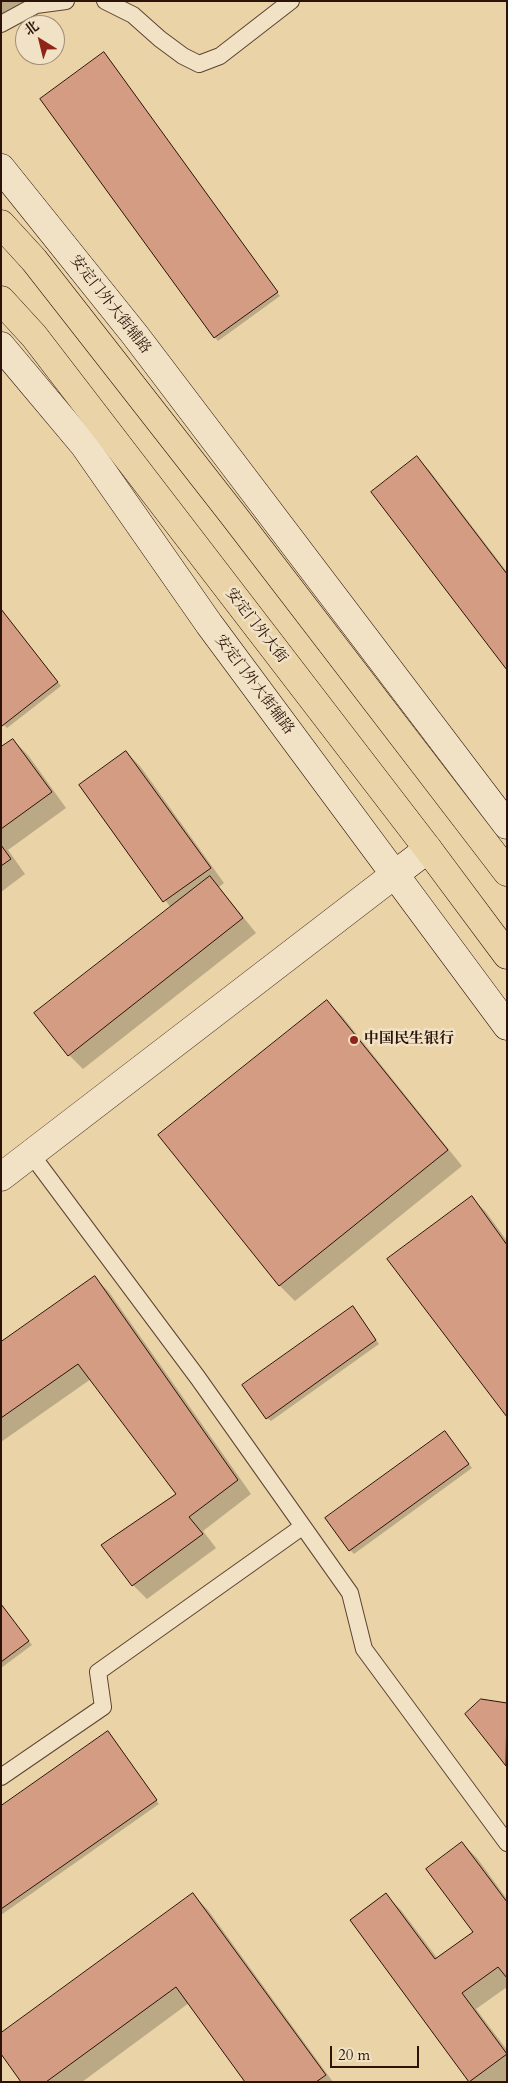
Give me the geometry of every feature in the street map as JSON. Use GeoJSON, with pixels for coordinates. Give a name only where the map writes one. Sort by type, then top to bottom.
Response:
{"type":"FeatureCollection","features":[{"type":"Feature","properties":{"kind":"main road"},"geometry":{"type":"LineString","coordinates":[[1,224],[34,260],[234,516],[507,872]]}},
{"type":"Feature","properties":{"kind":"main road","name":"安定门外大街"},"geometry":{"type":"LineString","coordinates":[[1,300],[34,336],[428,849],[507,955]]}},
{"type":"Feature","properties":{"kind":"street","name":"安定门外大街辅路"},"geometry":{"type":"LineString","coordinates":[[1,168],[135,335],[506,823]]}},
{"type":"Feature","properties":{"kind":"street","name":"安定门外大街辅路"},"geometry":{"type":"LineString","coordinates":[[1,346],[84,445],[208,624],[507,1026]]}},
{"type":"Feature","properties":{"kind":"street"},"geometry":{"type":"LineString","coordinates":[[463,816],[506,823]]}},
{"type":"Feature","properties":{"kind":"street"},"geometry":{"type":"LineString","coordinates":[[1,1177],[428,849]]}},
{"type":"Feature","properties":{"kind":"lane"},"geometry":{"type":"LineString","coordinates":[[1,24],[36,5],[66,1]]}},
{"type":"Feature","properties":{"kind":"lane"},"geometry":{"type":"LineString","coordinates":[[105,1],[133,15],[160,39],[183,56],[199,64],[220,56],[291,1]]}},
{"type":"Feature","properties":{"kind":"lane"},"geometry":{"type":"LineString","coordinates":[[31,1154],[198,1378],[350,1593],[364,1649],[507,1843]]}},
{"type":"Feature","properties":{"kind":"lane"},"geometry":{"type":"LineString","coordinates":[[1,1778],[103,1708],[98,1672],[302,1527]]}},
{"type":"Feature","properties":{"kind":"building"},"geometry":{"type":"Polygon","coordinates":[[[104,52],[278,292],[214,338],[40,99],[104,52]]]}},
{"type":"Feature","properties":{"kind":"building"},"geometry":{"type":"Polygon","coordinates":[[[417,456],[507,574],[507,670],[371,492],[417,456]]]}},
{"type":"Feature","properties":{"kind":"building"},"geometry":{"type":"Polygon","coordinates":[[[1,609],[58,682],[2,726],[1,724],[1,609]]]}},
{"type":"Feature","properties":{"kind":"building"},"geometry":{"type":"Polygon","coordinates":[[[13,739],[52,792],[1,829],[1,747],[13,739]]]}},
{"type":"Feature","properties":{"kind":"building"},"geometry":{"type":"Polygon","coordinates":[[[126,751],[211,868],[163,902],[79,785],[126,751]]]}},
{"type":"Feature","properties":{"kind":"building"},"geometry":{"type":"Polygon","coordinates":[[[1,845],[11,859],[1,866],[1,845]]]}},
{"type":"Feature","properties":{"kind":"building"},"geometry":{"type":"Polygon","coordinates":[[[210,876],[243,918],[68,1056],[34,1013],[210,876]]]}},
{"type":"Feature","properties":{"kind":"building"},"geometry":{"type":"Polygon","coordinates":[[[327,1000],[448,1150],[279,1286],[158,1135],[327,1000]]]}},
{"type":"Feature","properties":{"kind":"building"},"geometry":{"type":"Polygon","coordinates":[[[472,1196],[507,1245],[507,1417],[387,1259],[472,1196]]]}},
{"type":"Feature","properties":{"kind":"building"},"geometry":{"type":"Polygon","coordinates":[[[95,1276],[238,1480],[189,1517],[203,1534],[132,1586],[101,1545],[176,1494],[78,1364],[1,1418],[1,1342],[95,1276]]]}},
{"type":"Feature","properties":{"kind":"building"},"geometry":{"type":"Polygon","coordinates":[[[353,1306],[376,1340],[266,1419],[242,1385],[353,1306]]]}},
{"type":"Feature","properties":{"kind":"building"},"geometry":{"type":"Polygon","coordinates":[[[445,1431],[469,1464],[349,1551],[325,1518],[445,1431]]]}},
{"type":"Feature","properties":{"kind":"building"},"geometry":{"type":"Polygon","coordinates":[[[1,1604],[29,1641],[1,1662],[1,1604]]]}},
{"type":"Feature","properties":{"kind":"building"},"geometry":{"type":"Polygon","coordinates":[[[481,1699],[507,1703],[506,1766],[465,1714],[481,1699]]]}},
{"type":"Feature","properties":{"kind":"building"},"geometry":{"type":"Polygon","coordinates":[[[108,1731],[157,1800],[1,1909],[1,1806],[108,1731]]]}},
{"type":"Feature","properties":{"kind":"building"},"geometry":{"type":"Polygon","coordinates":[[[462,1842],[507,1902],[507,1978],[498,1967],[462,1993],[507,2054],[469,2082],[350,1920],[386,1893],[435,1959],[473,1932],[426,1869],[462,1842]]]}},
{"type":"Feature","properties":{"kind":"building"},"geometry":{"type":"Polygon","coordinates":[[[193,1893],[326,2075],[316,2082],[245,2082],[176,1987],[46,2082],[21,2082],[1,2054],[1,2033],[193,1893]]]}},
{"type":"Feature","properties":{"kind":"place","name":"中国民生银行"},"geometry":{"type":"Point","coordinates":[354,1040]}}]}
